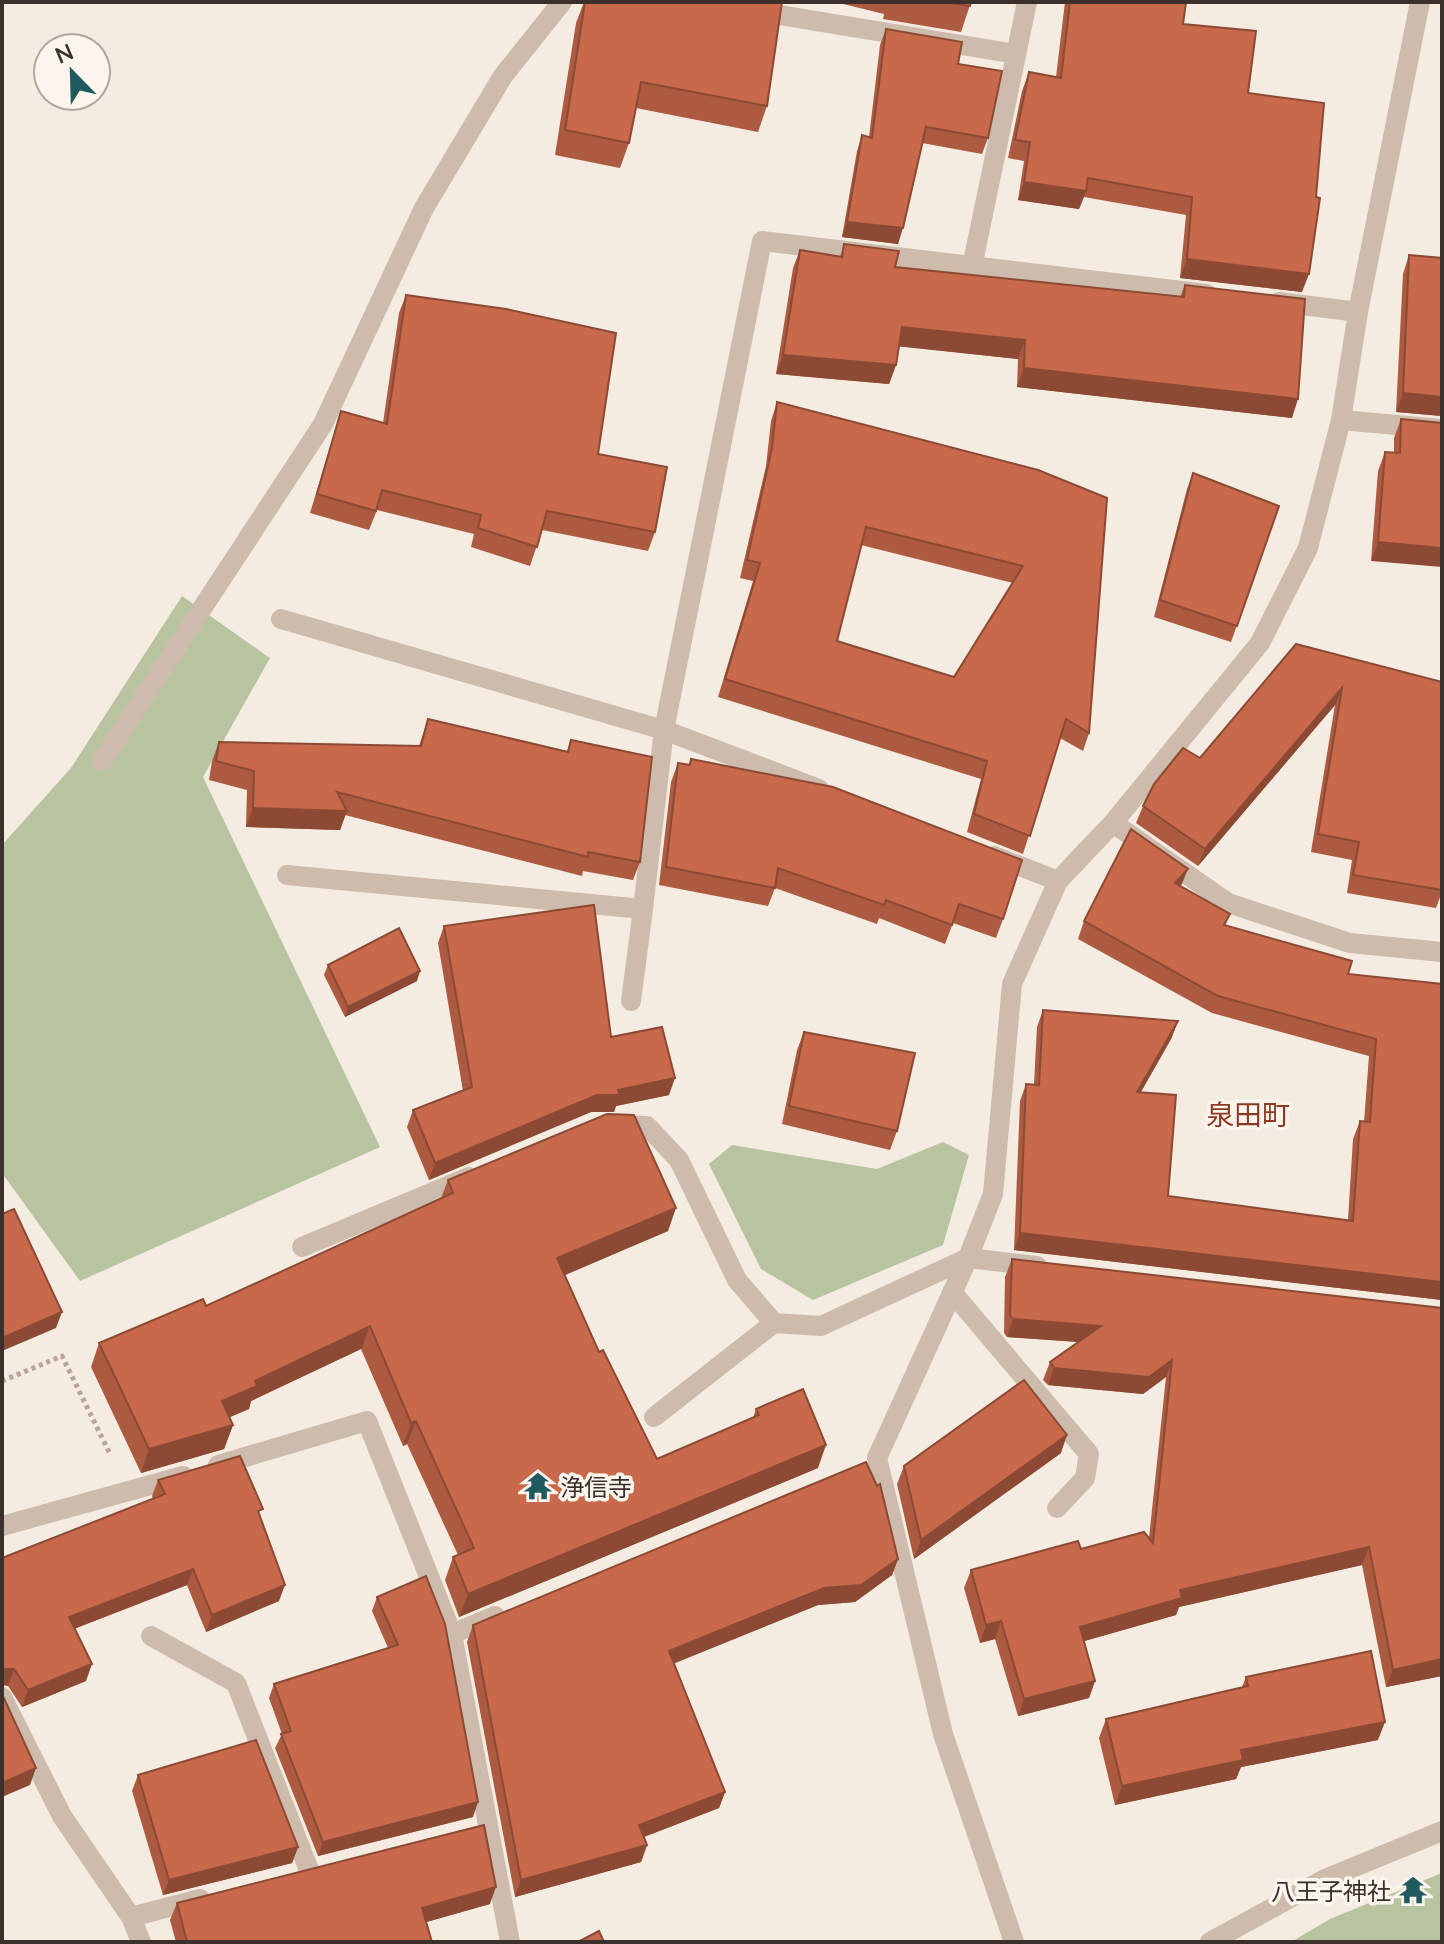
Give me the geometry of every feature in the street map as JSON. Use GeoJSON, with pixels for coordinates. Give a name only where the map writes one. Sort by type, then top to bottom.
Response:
{"type":"FeatureCollection","features":[{"type":"Feature","properties":{"kind":"street"},"geometry":{"type":"LineString","coordinates":[[102,761],[323,424],[424,208],[503,76],[562,2]]}},
{"type":"Feature","properties":{"kind":"street"},"geometry":{"type":"LineString","coordinates":[[972,267],[1027,2]]}},
{"type":"Feature","properties":{"kind":"street"},"geometry":{"type":"LineString","coordinates":[[1014,1942],[943,1734],[870,1461],[968,1258],[993,1194],[1012,984],[1058,881],[1113,823],[1260,643],[1308,548],[1341,420],[1358,312],[1420,2]]}},
{"type":"Feature","properties":{"kind":"street"},"geometry":{"type":"LineString","coordinates":[[727,7],[1016,54]]}},
{"type":"Feature","properties":{"kind":"street"},"geometry":{"type":"LineString","coordinates":[[631,1001],[664,730],[762,241],[1235,297]]}},
{"type":"Feature","properties":{"kind":"street"},"geometry":{"type":"LineString","coordinates":[[1266,301],[1358,312]]}},
{"type":"Feature","properties":{"kind":"street"},"geometry":{"type":"LineString","coordinates":[[1341,420],[1442,429]]}},
{"type":"Feature","properties":{"kind":"street"},"geometry":{"type":"LineString","coordinates":[[281,619],[664,730],[839,797]]}},
{"type":"Feature","properties":{"kind":"street"},"geometry":{"type":"LineString","coordinates":[[1113,823],[1228,903],[1350,943],[1442,952]]}},
{"type":"Feature","properties":{"kind":"street"},"geometry":{"type":"LineString","coordinates":[[970,847],[1058,881]]}},
{"type":"Feature","properties":{"kind":"street"},"geometry":{"type":"LineString","coordinates":[[287,875],[643,909]]}},
{"type":"Feature","properties":{"kind":"street"},"geometry":{"type":"LineString","coordinates":[[596,1124],[647,1126],[679,1160],[737,1280],[774,1323]]}},
{"type":"Feature","properties":{"kind":"street"},"geometry":{"type":"LineString","coordinates":[[302,1247],[493,1167]]}},
{"type":"Feature","properties":{"kind":"street"},"geometry":{"type":"LineString","coordinates":[[654,1417],[774,1323],[821,1326],[968,1258],[1061,1268]]}},
{"type":"Feature","properties":{"kind":"street"},"geometry":{"type":"LineString","coordinates":[[952,1292],[1089,1454],[1085,1478],[1057,1508]]}},
{"type":"Feature","properties":{"kind":"street"},"geometry":{"type":"LineString","coordinates":[[2,1526],[367,1421],[452,1634],[482,1828],[510,1942]]}},
{"type":"Feature","properties":{"kind":"street"},"geometry":{"type":"LineString","coordinates":[[452,1634],[511,1610]]}},
{"type":"Feature","properties":{"kind":"street"},"geometry":{"type":"LineString","coordinates":[[151,1636],[236,1683],[309,1870]]}},
{"type":"Feature","properties":{"kind":"street"},"geometry":{"type":"LineString","coordinates":[[2,1697],[62,1816],[131,1917],[141,1942]]}},
{"type":"Feature","properties":{"kind":"street"},"geometry":{"type":"LineString","coordinates":[[1210,1942],[1325,1879],[1442,1831]]}},
{"type":"Feature","properties":{"kind":"street"},"geometry":{"type":"LineString","coordinates":[[131,1917],[220,1893]]}},
{"type":"Feature","properties":{"kind":"path"},"geometry":{"type":"LineString","coordinates":[[2,1381],[62,1356],[128,1492]]}},
{"type":"Feature","properties":{"kind":"green space"},"geometry":{"type":"Polygon","coordinates":[[[182,596],[270,658],[203,777],[380,1147],[80,1281],[2,1173],[2,845],[71,768],[182,596]]]}},
{"type":"Feature","properties":{"kind":"green space"},"geometry":{"type":"Polygon","coordinates":[[[943,1142],[969,1155],[943,1245],[813,1300],[761,1269],[709,1164],[732,1145],[877,1169],[943,1142]]]}},
{"type":"Feature","properties":{"kind":"green space","name":"八王子神社"},"geometry":{"type":"Polygon","coordinates":[[[1442,1873],[1442,1942],[1291,1942],[1330,1919],[1442,1873]]]}},
{"type":"Feature","properties":{"kind":"building"},"geometry":{"type":"Polygon","coordinates":[[[585,2],[782,2],[767,106],[641,82],[629,143],[565,130],[585,2]]]}},
{"type":"Feature","properties":{"kind":"building"},"geometry":{"type":"Polygon","coordinates":[[[943,2],[971,2],[970,6],[943,2]]]}},
{"type":"Feature","properties":{"kind":"building"},"geometry":{"type":"Polygon","coordinates":[[[1070,2],[1186,2],[1183,24],[1256,31],[1248,93],[1324,103],[1316,197],[1320,198],[1309,274],[1187,259],[1192,197],[1088,178],[1086,191],[1024,182],[1030,142],[1015,140],[1029,72],[1061,78],[1070,2]]]}},
{"type":"Feature","properties":{"kind":"building"},"geometry":{"type":"Polygon","coordinates":[[[886,29],[962,42],[958,64],[1002,71],[988,138],[926,127],[903,228],[847,222],[862,135],[872,138],[886,29]]]}},
{"type":"Feature","properties":{"kind":"building"},"geometry":{"type":"Polygon","coordinates":[[[844,244],[899,251],[895,267],[1184,297],[1185,285],[1305,299],[1298,399],[1024,368],[1025,340],[902,327],[896,365],[783,355],[800,250],[842,257],[844,244]]]}},
{"type":"Feature","properties":{"kind":"building"},"geometry":{"type":"Polygon","coordinates":[[[1409,255],[1442,258],[1442,397],[1403,393],[1409,255]]]}},
{"type":"Feature","properties":{"kind":"building"},"geometry":{"type":"Polygon","coordinates":[[[406,295],[506,309],[616,333],[598,454],[667,467],[655,532],[547,511],[537,547],[478,528],[481,515],[382,490],[376,511],[317,494],[341,411],[387,424],[406,295]]]}},
{"type":"Feature","properties":{"kind":"building"},"geometry":{"type":"Polygon","coordinates":[[[777,402],[1038,470],[1107,498],[1089,733],[1066,719],[1030,836],[974,814],[987,761],[725,679],[760,563],[747,560],[772,448],[777,402]],[[866,527],[837,641],[954,677],[1023,566],[866,527]]]}},
{"type":"Feature","properties":{"kind":"building"},"geometry":{"type":"Polygon","coordinates":[[[1401,419],[1442,423],[1442,548],[1378,542],[1385,452],[1400,453],[1401,419]]]}},
{"type":"Feature","properties":{"kind":"building"},"geometry":{"type":"Polygon","coordinates":[[[1193,473],[1279,506],[1237,626],[1160,600],[1193,473]]]}},
{"type":"Feature","properties":{"kind":"building"},"geometry":{"type":"Polygon","coordinates":[[[1296,644],[1442,682],[1442,890],[1353,875],[1359,842],[1318,834],[1342,688],[1205,849],[1143,806],[1154,784],[1183,748],[1200,758],[1296,644]]]}},
{"type":"Feature","properties":{"kind":"building"},"geometry":{"type":"Polygon","coordinates":[[[428,719],[568,752],[571,740],[652,757],[640,862],[588,852],[588,857],[337,792],[347,811],[253,808],[254,771],[216,761],[219,742],[421,746],[428,719]]]}},
{"type":"Feature","properties":{"kind":"building"},"geometry":{"type":"Polygon","coordinates":[[[691,759],[833,787],[1022,860],[1003,919],[959,904],[952,925],[886,900],[884,905],[778,868],[775,888],[666,867],[678,763],[690,765],[691,759]]]}},
{"type":"Feature","properties":{"kind":"building"},"geometry":{"type":"Polygon","coordinates":[[[1131,829],[1188,869],[1175,883],[1230,914],[1224,925],[1352,961],[1348,974],[1442,984],[1442,1282],[1020,1233],[1026,1084],[1039,1085],[1043,1010],[1178,1021],[1137,1092],[1176,1095],[1168,1196],[1353,1221],[1360,1121],[1370,1122],[1376,1039],[1218,996],[1084,921],[1131,829]]]}},
{"type":"Feature","properties":{"kind":"building"},"geometry":{"type":"Polygon","coordinates":[[[594,905],[611,1037],[662,1027],[675,1078],[618,1090],[620,1095],[597,1095],[435,1163],[413,1110],[472,1087],[444,926],[594,905]]]}},
{"type":"Feature","properties":{"kind":"building"},"geometry":{"type":"Polygon","coordinates":[[[399,928],[420,971],[348,1007],[328,965],[399,928]]]}},
{"type":"Feature","properties":{"kind":"building"},"geometry":{"type":"Polygon","coordinates":[[[804,1032],[915,1053],[897,1131],[789,1106],[804,1032]]]}},
{"type":"Feature","properties":{"kind":"building"},"geometry":{"type":"Polygon","coordinates":[[[607,1114],[634,1115],[676,1208],[557,1258],[599,1352],[603,1350],[657,1459],[759,1415],[756,1409],[803,1389],[826,1445],[468,1594],[453,1557],[474,1548],[416,1421],[411,1423],[370,1326],[255,1381],[257,1386],[222,1401],[233,1425],[149,1449],[99,1343],[203,1299],[206,1306],[453,1193],[448,1180],[607,1114]]]}},
{"type":"Feature","properties":{"kind":"building"},"geometry":{"type":"Polygon","coordinates":[[[14,1209],[62,1312],[2,1338],[2,1214],[14,1209]]]}},
{"type":"Feature","properties":{"kind":"building"},"geometry":{"type":"Polygon","coordinates":[[[1012,1259],[1442,1308],[1442,1659],[1393,1670],[1369,1547],[1180,1590],[1182,1598],[1080,1627],[1095,1681],[1024,1699],[1001,1621],[986,1625],[971,1570],[1078,1541],[1081,1549],[1144,1532],[1153,1543],[1172,1360],[1149,1377],[1054,1368],[1050,1362],[1101,1326],[1013,1319],[1010,1316],[1012,1259]]]}},
{"type":"Feature","properties":{"kind":"building"},"geometry":{"type":"Polygon","coordinates":[[[1024,1380],[1067,1435],[921,1540],[904,1466],[1024,1380]]]}},
{"type":"Feature","properties":{"kind":"building"},"geometry":{"type":"Polygon","coordinates":[[[240,1456],[263,1509],[258,1511],[285,1585],[212,1615],[193,1569],[69,1617],[92,1664],[28,1690],[14,1669],[2,1670],[2,1558],[165,1494],[158,1480],[240,1456]]]}},
{"type":"Feature","properties":{"kind":"building"},"geometry":{"type":"Polygon","coordinates":[[[866,1462],[877,1486],[880,1484],[898,1559],[861,1585],[824,1588],[669,1651],[725,1792],[639,1825],[647,1845],[521,1880],[473,1625],[866,1462]]]}},
{"type":"Feature","properties":{"kind":"building"},"geometry":{"type":"Polygon","coordinates":[[[426,1576],[445,1624],[478,1802],[323,1842],[281,1734],[291,1731],[274,1684],[398,1645],[377,1597],[426,1576]]]}},
{"type":"Feature","properties":{"kind":"building"},"geometry":{"type":"Polygon","coordinates":[[[1371,1651],[1385,1722],[1241,1750],[1243,1760],[1122,1786],[1106,1719],[1248,1686],[1246,1677],[1371,1651]]]}},
{"type":"Feature","properties":{"kind":"building"},"geometry":{"type":"Polygon","coordinates":[[[2,1694],[36,1768],[2,1783],[2,1694]]]}},
{"type":"Feature","properties":{"kind":"building"},"geometry":{"type":"Polygon","coordinates":[[[256,1740],[298,1847],[169,1880],[138,1775],[256,1740]]]}},
{"type":"Feature","properties":{"kind":"building"},"geometry":{"type":"Polygon","coordinates":[[[484,1825],[496,1887],[422,1908],[432,1942],[187,1942],[177,1903],[484,1825]]]}},
{"type":"Feature","properties":{"kind":"building"},"geometry":{"type":"Polygon","coordinates":[[[599,1931],[604,1942],[578,1942],[599,1931]]]}},
{"type":"Feature","properties":{"kind":"place","name":"浄信寺"},"geometry":{"type":"Point","coordinates":[538,1486]}},
{"type":"Feature","properties":{"kind":"place","name":"八王子神社"},"geometry":{"type":"Point","coordinates":[1413,1890]}},
{"type":"Feature","properties":{"kind":"district","name":"泉田町"},"geometry":{"type":"Point","coordinates":[1248,1114]}}]}
